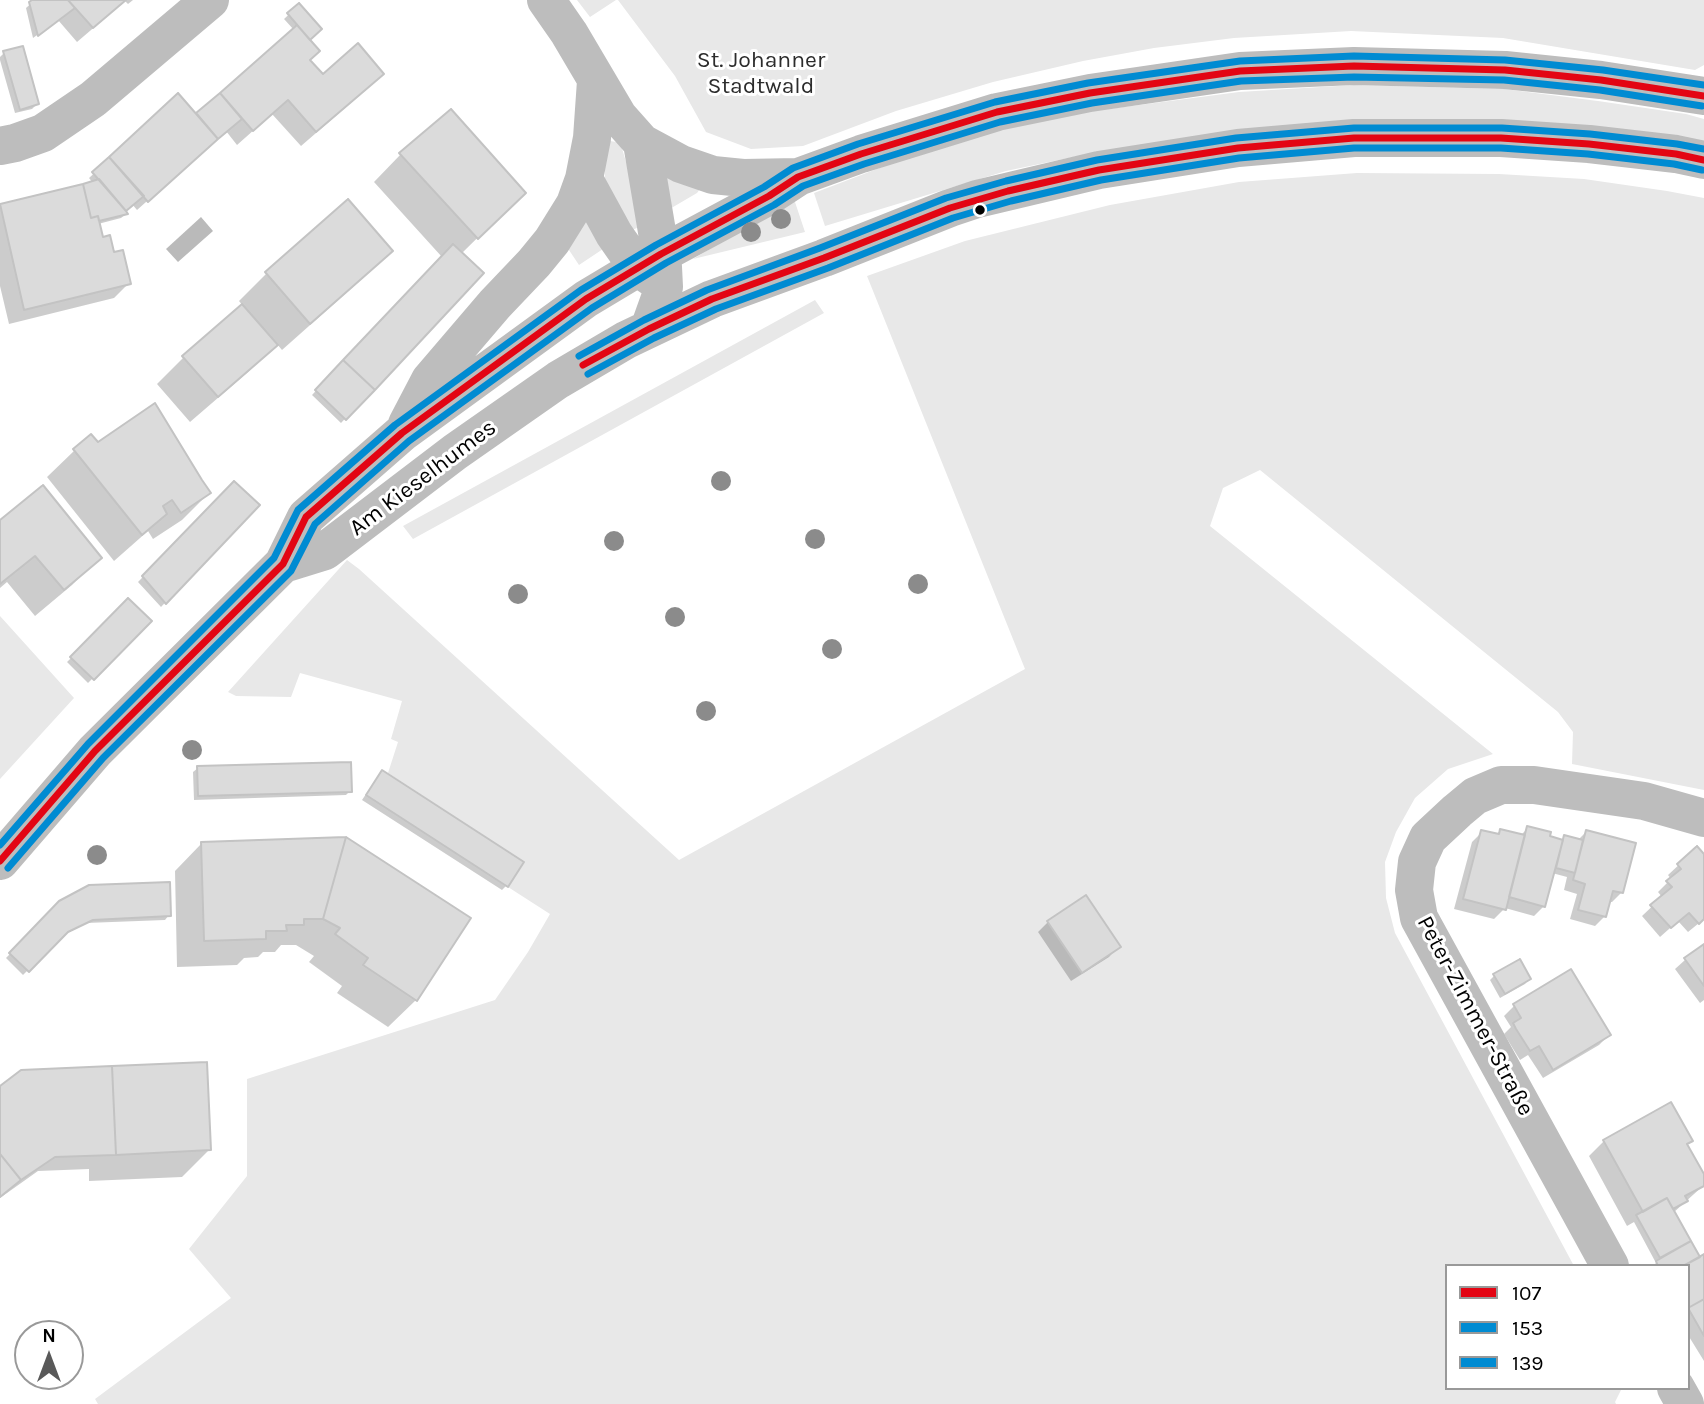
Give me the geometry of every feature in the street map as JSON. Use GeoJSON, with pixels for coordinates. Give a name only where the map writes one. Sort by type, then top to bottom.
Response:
{"type":"FeatureCollection","features":[{"type":"Feature","properties":{"kind":"street"},"geometry":{"type":"LineString","coordinates":[[0,146],[43,133],[93,100],[210,0]]}},
{"type":"Feature","properties":{"kind":"street"},"geometry":{"type":"LineString","coordinates":[[546,0],[569,33],[618,116],[642,143],[681,164],[713,175],[743,178],[798,177],[861,154],[997,112],[1090,93],[1240,71],[1354,66],[1505,70],[1601,80],[1704,96]]}},
{"type":"Feature","properties":{"kind":"street"},"geometry":{"type":"LineString","coordinates":[[402,433],[430,380],[534,263],[575,204],[584,179],[592,138],[596,81]]}},
{"type":"Feature","properties":{"kind":"street","name":"Am Kieselhumes"},"geometry":{"type":"LineString","coordinates":[[283,564],[326,551],[455,452],[558,380],[649,328],[712,299],[977,199],[1099,170],[1238,148],[1354,138],[1501,138],[1589,144],[1704,160]]}},
{"type":"Feature","properties":{"kind":"street"},"geometry":{"type":"LineString","coordinates":[[642,143],[654,269],[649,328]]}},
{"type":"Feature","properties":{"kind":"street","name":"Am Kieselhumes"},"geometry":{"type":"LineString","coordinates":[[0,861],[95,751],[283,564],[306,517],[402,433],[569,311],[654,269],[798,177]]}},
{"type":"Feature","properties":{"kind":"street"},"geometry":{"type":"LineString","coordinates":[[584,179],[614,234],[654,269],[712,299]]}},
{"type":"Feature","properties":{"kind":"street","name":"Peter-Zimmer-Straße"},"geometry":{"type":"LineString","coordinates":[[1609,1264],[1419,918],[1414,890],[1417,862],[1429,838],[1457,811],[1475,796],[1501,785],[1534,785],[1644,801],[1704,818]]}},
{"type":"Feature","properties":{"kind":"green space"},"geometry":{"type":"Polygon","coordinates":[[[577,0],[616,0],[590,17],[577,0]]]}},
{"type":"Feature","properties":{"kind":"green space","name":"St. Johanner Stadtwald"},"geometry":{"type":"Polygon","coordinates":[[[618,0],[1704,0],[1704,65],[1695,70],[1503,38],[1351,31],[1234,38],[1154,48],[1083,61],[993,82],[896,111],[803,146],[751,149],[706,132],[675,76],[618,0]]]}},
{"type":"Feature","properties":{"kind":"green space"},"geometry":{"type":"Polygon","coordinates":[[[1354,85],[1504,89],[1686,114],[1704,119],[1704,143],[1097,152],[1006,171],[825,226],[814,193],[903,159],[1000,130],[1093,111],[1239,92],[1354,85]]]}},
{"type":"Feature","properties":{"kind":"green space"},"geometry":{"type":"Polygon","coordinates":[[[610,141],[621,145],[636,196],[639,227],[628,232],[605,179],[605,146],[610,141]]]}},
{"type":"Feature","properties":{"kind":"green space"},"geometry":{"type":"Polygon","coordinates":[[[657,165],[700,189],[668,210],[657,165]]]}},
{"type":"Feature","properties":{"kind":"green space"},"geometry":{"type":"Polygon","coordinates":[[[1357,173],[1499,174],[1584,179],[1704,198],[1704,790],[1572,764],[1573,732],[1558,712],[1260,470],[1223,488],[1210,526],[1493,754],[1448,769],[1415,798],[1396,832],[1385,862],[1386,898],[1395,933],[1573,1264],[1445,1264],[1445,1390],[1621,1390],[1616,1404],[98,1404],[95,1399],[231,1298],[189,1249],[247,1176],[247,1079],[495,1000],[550,914],[508,887],[524,862],[388,773],[398,742],[391,739],[402,701],[300,673],[291,697],[236,696],[228,692],[347,560],[679,860],[1025,669],[867,276],[965,241],[1110,205],[1239,182],[1357,173]]]}},
{"type":"Feature","properties":{"kind":"green space"},"geometry":{"type":"Polygon","coordinates":[[[794,199],[805,232],[693,259],[794,199]]]}},
{"type":"Feature","properties":{"kind":"green space"},"geometry":{"type":"Polygon","coordinates":[[[582,216],[606,247],[579,265],[565,244],[582,216]]]}},
{"type":"Feature","properties":{"kind":"green space"},"geometry":{"type":"Polygon","coordinates":[[[815,300],[824,313],[413,539],[403,526],[815,300]]]}},
{"type":"Feature","properties":{"kind":"green space"},"geometry":{"type":"Polygon","coordinates":[[[0,616],[74,698],[0,779],[0,616]]]}},
{"type":"Feature","properties":{"kind":"shaded area"},"geometry":{"type":"Polygon","coordinates":[[[201,217],[213,231],[178,262],[166,249],[201,217]]]}},
{"type":"Feature","properties":{"kind":"building"},"geometry":{"type":"Polygon","coordinates":[[[68,0],[75,8],[38,36],[29,2],[68,0]]]}},
{"type":"Feature","properties":{"kind":"building"},"geometry":{"type":"Polygon","coordinates":[[[68,0],[126,0],[93,28],[68,0]]]}},
{"type":"Feature","properties":{"kind":"building"},"geometry":{"type":"Polygon","coordinates":[[[299,3],[322,29],[310,40],[287,13],[299,3]]]}},
{"type":"Feature","properties":{"kind":"building"},"geometry":{"type":"Polygon","coordinates":[[[297,25],[320,51],[310,60],[323,74],[358,43],[384,74],[316,132],[288,100],[253,131],[220,93],[297,25]]]}},
{"type":"Feature","properties":{"kind":"building"},"geometry":{"type":"Polygon","coordinates":[[[23,46],[39,104],[20,110],[3,51],[23,46]]]}},
{"type":"Feature","properties":{"kind":"building"},"geometry":{"type":"Polygon","coordinates":[[[178,93],[218,139],[148,202],[109,157],[178,93]]]}},
{"type":"Feature","properties":{"kind":"building"},"geometry":{"type":"Polygon","coordinates":[[[220,93],[242,119],[218,139],[196,113],[220,93]]]}},
{"type":"Feature","properties":{"kind":"building"},"geometry":{"type":"Polygon","coordinates":[[[451,109],[526,193],[478,239],[399,153],[451,109]]]}},
{"type":"Feature","properties":{"kind":"building"},"geometry":{"type":"Polygon","coordinates":[[[109,157],[144,196],[126,211],[92,172],[109,157]]]}},
{"type":"Feature","properties":{"kind":"building"},"geometry":{"type":"Polygon","coordinates":[[[99,179],[128,214],[99,221],[98,216],[91,218],[83,184],[99,179]]]}},
{"type":"Feature","properties":{"kind":"building"},"geometry":{"type":"Polygon","coordinates":[[[83,184],[91,218],[98,216],[103,237],[110,235],[114,252],[123,250],[131,284],[24,310],[0,204],[83,184]]]}},
{"type":"Feature","properties":{"kind":"building"},"geometry":{"type":"Polygon","coordinates":[[[348,199],[393,251],[310,324],[265,272],[348,199]]]}},
{"type":"Feature","properties":{"kind":"building"},"geometry":{"type":"Polygon","coordinates":[[[453,244],[484,273],[375,390],[343,360],[453,244]]]}},
{"type":"Feature","properties":{"kind":"building"},"geometry":{"type":"Polygon","coordinates":[[[242,304],[278,345],[218,397],[182,356],[242,304]]]}},
{"type":"Feature","properties":{"kind":"building"},"geometry":{"type":"Polygon","coordinates":[[[343,360],[375,390],[346,420],[315,390],[343,360]]]}},
{"type":"Feature","properties":{"kind":"building"},"geometry":{"type":"Polygon","coordinates":[[[155,403],[211,493],[181,513],[172,500],[163,506],[167,514],[142,535],[73,449],[91,434],[98,442],[155,403]]]}},
{"type":"Feature","properties":{"kind":"building"},"geometry":{"type":"Polygon","coordinates":[[[234,481],[260,505],[166,604],[142,576],[234,481]]]}},
{"type":"Feature","properties":{"kind":"building"},"geometry":{"type":"Polygon","coordinates":[[[43,485],[102,558],[64,590],[35,556],[0,584],[0,520],[43,485]]]}},
{"type":"Feature","properties":{"kind":"building"},"geometry":{"type":"Polygon","coordinates":[[[128,598],[152,621],[94,680],[70,657],[128,598]]]}},
{"type":"Feature","properties":{"kind":"building"},"geometry":{"type":"Polygon","coordinates":[[[351,762],[352,792],[198,796],[197,766],[351,762]]]}},
{"type":"Feature","properties":{"kind":"building"},"geometry":{"type":"Polygon","coordinates":[[[382,770],[524,862],[508,887],[366,795],[382,770]]]}},
{"type":"Feature","properties":{"kind":"building"},"geometry":{"type":"Polygon","coordinates":[[[1527,826],[1551,832],[1550,836],[1563,840],[1545,907],[1509,897],[1527,826]]]}},
{"type":"Feature","properties":{"kind":"building"},"geometry":{"type":"Polygon","coordinates":[[[1500,829],[1525,835],[1506,910],[1463,899],[1481,830],[1499,834],[1500,829]]]}},
{"type":"Feature","properties":{"kind":"building"},"geometry":{"type":"Polygon","coordinates":[[[1586,830],[1636,843],[1623,893],[1613,891],[1606,917],[1578,910],[1585,884],[1573,880],[1586,830]]]}},
{"type":"Feature","properties":{"kind":"building"},"geometry":{"type":"Polygon","coordinates":[[[1564,835],[1583,840],[1575,873],[1556,868],[1564,835]]]}},
{"type":"Feature","properties":{"kind":"building"},"geometry":{"type":"Polygon","coordinates":[[[346,837],[471,918],[417,1001],[363,965],[368,958],[335,934],[340,928],[323,919],[346,837]]]}},
{"type":"Feature","properties":{"kind":"building"},"geometry":{"type":"Polygon","coordinates":[[[346,837],[323,919],[304,919],[304,925],[286,925],[287,931],[266,931],[266,939],[204,941],[201,842],[346,837]]]}},
{"type":"Feature","properties":{"kind":"building"},"geometry":{"type":"Polygon","coordinates":[[[1697,846],[1704,854],[1704,919],[1699,924],[1689,913],[1671,928],[1650,905],[1672,887],[1666,881],[1681,869],[1677,864],[1697,846]]]}},
{"type":"Feature","properties":{"kind":"building"},"geometry":{"type":"Polygon","coordinates":[[[170,882],[171,916],[93,920],[68,932],[29,972],[9,953],[59,901],[89,885],[170,882]]]}},
{"type":"Feature","properties":{"kind":"building"},"geometry":{"type":"Polygon","coordinates":[[[1086,895],[1121,947],[1082,973],[1047,921],[1086,895]]]}},
{"type":"Feature","properties":{"kind":"building"},"geometry":{"type":"Polygon","coordinates":[[[1704,944],[1704,986],[1684,958],[1704,944]]]}},
{"type":"Feature","properties":{"kind":"building"},"geometry":{"type":"Polygon","coordinates":[[[1520,959],[1531,979],[1505,994],[1493,974],[1520,959]]]}},
{"type":"Feature","properties":{"kind":"building"},"geometry":{"type":"Polygon","coordinates":[[[1571,969],[1611,1035],[1553,1070],[1539,1046],[1530,1051],[1516,1029],[1513,1023],[1521,1018],[1513,1004],[1571,969]]]}},
{"type":"Feature","properties":{"kind":"building"},"geometry":{"type":"Polygon","coordinates":[[[207,1062],[211,1150],[116,1155],[112,1066],[207,1062]]]}},
{"type":"Feature","properties":{"kind":"building"},"geometry":{"type":"Polygon","coordinates":[[[112,1066],[116,1155],[55,1157],[21,1180],[0,1154],[0,1086],[21,1070],[112,1066]]]}},
{"type":"Feature","properties":{"kind":"building"},"geometry":{"type":"Polygon","coordinates":[[[1671,1102],[1693,1141],[1687,1144],[1704,1174],[1704,1186],[1685,1196],[1688,1201],[1673,1209],[1667,1198],[1643,1212],[1603,1140],[1671,1102]]]}},
{"type":"Feature","properties":{"kind":"building"},"geometry":{"type":"Polygon","coordinates":[[[0,1154],[21,1180],[0,1197],[0,1154]]]}},
{"type":"Feature","properties":{"kind":"building"},"geometry":{"type":"Polygon","coordinates":[[[1667,1198],[1691,1241],[1660,1258],[1636,1215],[1667,1198]]]}},
{"type":"Feature","properties":{"kind":"building"},"geometry":{"type":"Polygon","coordinates":[[[1691,1241],[1700,1257],[1687,1264],[1657,1264],[1656,1261],[1691,1241]]]}},
{"type":"Feature","properties":{"kind":"building"},"geometry":{"type":"Polygon","coordinates":[[[1704,1254],[1704,1299],[1690,1307],[1690,1264],[1686,1264],[1704,1254]]]}},
{"type":"Feature","properties":{"kind":"building"},"geometry":{"type":"Polygon","coordinates":[[[1704,1299],[1704,1336],[1690,1312],[1690,1307],[1704,1299]]]}},
{"type":"Feature","properties":{"kind":"transit line","name":"139"},"geometry":{"type":"LineString","coordinates":[[0,845],[88,744],[274,558],[298,510],[395,425],[581,290],[793,168],[858,144],[995,102],[1088,83],[1240,61],[1354,56],[1505,60],[1603,70],[1704,85]]}},
{"type":"Feature","properties":{"kind":"transit line","name":"107"},"geometry":{"type":"LineString","coordinates":[[0,861],[95,751],[283,564],[306,517],[402,433],[586,299],[798,177],[861,154],[997,112],[1090,93],[1240,71],[1354,66],[1505,70],[1601,80],[1704,96]]}},
{"type":"Feature","properties":{"kind":"transit line","name":"153"},"geometry":{"type":"LineString","coordinates":[[8,868],[103,758],[291,571],[315,524],[409,441],[592,308],[803,186],[1000,122],[1092,103],[1241,81],[1354,77],[1504,80],[1600,90],[1702,106]]}},
{"type":"Feature","properties":{"kind":"transit line","name":"139"},"geometry":{"type":"LineString","coordinates":[[579,356],[644,320],[707,290],[946,198],[1097,160],[1236,138],[1354,128],[1502,128],[1590,134],[1704,149]]}},
{"type":"Feature","properties":{"kind":"transit line","name":"107"},"geometry":{"type":"LineString","coordinates":[[583,365],[712,299],[950,208],[1008,191],[1099,170],[1238,148],[1354,138],[1501,138],[1589,144],[1704,160]]}},
{"type":"Feature","properties":{"kind":"transit line","name":"153"},"geometry":{"type":"LineString","coordinates":[[588,374],[654,338],[716,309],[953,218],[1101,180],[1239,158],[1354,148],[1501,148],[1588,154],[1702,170]]}}]}
